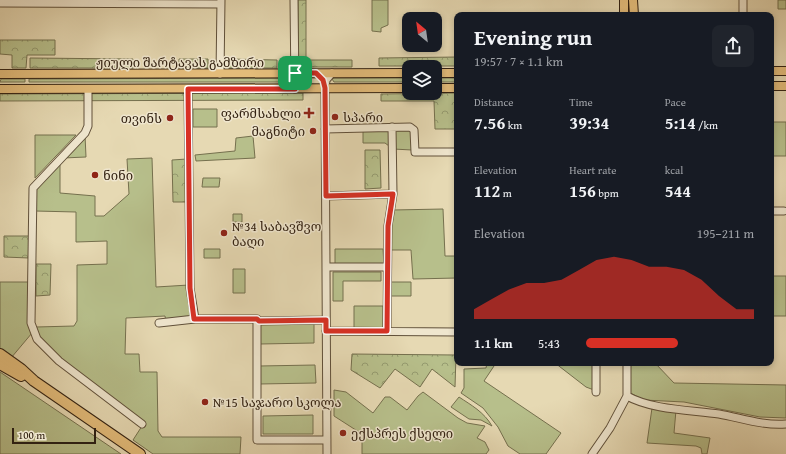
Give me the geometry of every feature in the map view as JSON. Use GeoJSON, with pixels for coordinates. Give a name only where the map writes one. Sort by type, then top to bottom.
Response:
{"type":"FeatureCollection","features":[{"type":"Feature","properties":{"kind":"highway"},"geometry":{"type":"LineString","coordinates":[[0,354],[21,369],[34,381],[140,454]]}},
{"type":"Feature","properties":{"kind":"highway"},"geometry":{"type":"LineString","coordinates":[[0,364],[16,374],[34,381]]}},
{"type":"Feature","properties":{"kind":"main road"},"geometry":{"type":"LineString","coordinates":[[624,0],[624,12]]}},
{"type":"Feature","properties":{"kind":"main road"},"geometry":{"type":"LineString","coordinates":[[633,0],[634,12]]}},
{"type":"Feature","properties":{"kind":"main road"},"geometry":{"type":"LineString","coordinates":[[774,71],[786,71]]}},
{"type":"Feature","properties":{"kind":"main road","name":"ჟიული შარტავას გამზირი"},"geometry":{"type":"LineString","coordinates":[[0,74],[402,73]]}},
{"type":"Feature","properties":{"kind":"main road"},"geometry":{"type":"LineString","coordinates":[[442,73],[454,73]]}},
{"type":"Feature","properties":{"kind":"main road"},"geometry":{"type":"LineString","coordinates":[[774,86],[786,86]]}},
{"type":"Feature","properties":{"kind":"main road","name":"ჟიული შარტავას გამზირი"},"geometry":{"type":"LineString","coordinates":[[0,89],[402,88]]}},
{"type":"Feature","properties":{"kind":"main road"},"geometry":{"type":"LineString","coordinates":[[442,88],[454,88]]}},
{"type":"Feature","properties":{"kind":"street"},"geometry":{"type":"LineString","coordinates":[[294,0],[295,89]]}},
{"type":"Feature","properties":{"kind":"street"},"geometry":{"type":"LineString","coordinates":[[743,0],[743,12]]}},
{"type":"Feature","properties":{"kind":"street"},"geometry":{"type":"LineString","coordinates":[[0,3],[221,2],[220,74]]}},
{"type":"Feature","properties":{"kind":"street"},"geometry":{"type":"LineString","coordinates":[[316,73],[323,80],[325,88]]}},
{"type":"Feature","properties":{"kind":"street"},"geometry":{"type":"LineString","coordinates":[[327,454],[325,88],[326,80],[332,73]]}},
{"type":"Feature","properties":{"kind":"street"},"geometry":{"type":"LineString","coordinates":[[88,89],[88,126],[85,132],[33,188],[31,323],[37,339],[58,361],[142,424]]}},
{"type":"Feature","properties":{"kind":"street"},"geometry":{"type":"LineString","coordinates":[[188,89],[190,288],[194,319]]}},
{"type":"Feature","properties":{"kind":"street"},"geometry":{"type":"LineString","coordinates":[[387,331],[388,226],[393,194],[392,127]]}},
{"type":"Feature","properties":{"kind":"street"},"geometry":{"type":"LineString","coordinates":[[325,129],[410,127],[413,128],[414,152],[454,152]]}},
{"type":"Feature","properties":{"kind":"street"},"geometry":{"type":"LineString","coordinates":[[326,196],[393,194]]}},
{"type":"Feature","properties":{"kind":"street"},"geometry":{"type":"LineString","coordinates":[[774,211],[784,211]]}},
{"type":"Feature","properties":{"kind":"street"},"geometry":{"type":"LineString","coordinates":[[326,268],[388,267]]}},
{"type":"Feature","properties":{"kind":"street"},"geometry":{"type":"LineString","coordinates":[[159,323],[194,319],[257,319],[259,321],[326,320]]}},
{"type":"Feature","properties":{"kind":"street"},"geometry":{"type":"LineString","coordinates":[[257,319],[257,440],[327,440]]}},
{"type":"Feature","properties":{"kind":"street"},"geometry":{"type":"LineString","coordinates":[[326,331],[454,332]]}},
{"type":"Feature","properties":{"kind":"street"},"geometry":{"type":"LineString","coordinates":[[596,366],[596,392]]}},
{"type":"Feature","properties":{"kind":"street"},"geometry":{"type":"LineString","coordinates":[[592,454],[610,428],[627,396],[627,366]]}},
{"type":"Feature","properties":{"kind":"street"},"geometry":{"type":"LineString","coordinates":[[627,396],[644,404],[719,414],[768,424],[786,424]]}},
{"type":"Feature","properties":{"kind":"green space"},"geometry":{"type":"Polygon","coordinates":[[[298,0],[306,0],[306,60],[352,60],[352,67],[303,67],[303,64],[298,64],[298,0]]]}},
{"type":"Feature","properties":{"kind":"green space"},"geometry":{"type":"Polygon","coordinates":[[[372,0],[388,0],[388,25],[381,28],[381,32],[372,31],[372,0]]]}},
{"type":"Feature","properties":{"kind":"green space"},"geometry":{"type":"Polygon","coordinates":[[[778,0],[786,0],[786,9],[778,9],[778,0]]]}},
{"type":"Feature","properties":{"kind":"green space"},"geometry":{"type":"Polygon","coordinates":[[[0,40],[55,40],[55,55],[27,55],[26,68],[12,68],[12,55],[0,54],[0,40]]]}},
{"type":"Feature","properties":{"kind":"green space"},"geometry":{"type":"Polygon","coordinates":[[[454,57],[454,66],[442,66],[442,60],[402,60],[402,66],[379,66],[379,58],[454,57]]]}},
{"type":"Feature","properties":{"kind":"green space"},"geometry":{"type":"Polygon","coordinates":[[[30,58],[133,59],[133,68],[30,68],[30,58]]]}},
{"type":"Feature","properties":{"kind":"green space"},"geometry":{"type":"Polygon","coordinates":[[[179,59],[208,59],[208,68],[179,68],[179,59]]]}},
{"type":"Feature","properties":{"kind":"green space"},"geometry":{"type":"Polygon","coordinates":[[[229,59],[277,60],[277,68],[229,68],[229,59]]]}},
{"type":"Feature","properties":{"kind":"green space"},"geometry":{"type":"Polygon","coordinates":[[[286,78],[288,80],[286,82],[29,82],[29,79],[286,78]]]}},
{"type":"Feature","properties":{"kind":"green space"},"geometry":{"type":"Polygon","coordinates":[[[402,78],[402,82],[334,82],[332,79],[402,78]]]}},
{"type":"Feature","properties":{"kind":"green space"},"geometry":{"type":"Polygon","coordinates":[[[442,78],[454,78],[454,82],[442,82],[442,78]]]}},
{"type":"Feature","properties":{"kind":"green space"},"geometry":{"type":"Polygon","coordinates":[[[1,79],[25,79],[25,82],[0,82],[1,79]]]}},
{"type":"Feature","properties":{"kind":"green space"},"geometry":{"type":"Polygon","coordinates":[[[303,93],[303,100],[0,101],[0,94],[303,93]]]}},
{"type":"Feature","properties":{"kind":"green space"},"geometry":{"type":"Polygon","coordinates":[[[442,93],[454,93],[454,129],[435,129],[434,101],[381,101],[381,94],[402,94],[402,100],[442,100],[442,93]]]}},
{"type":"Feature","properties":{"kind":"green space"},"geometry":{"type":"Polygon","coordinates":[[[193,109],[217,109],[217,127],[193,127],[193,109]]]}},
{"type":"Feature","properties":{"kind":"green space"},"geometry":{"type":"Polygon","coordinates":[[[774,122],[786,122],[786,156],[774,156],[774,122]]]}},
{"type":"Feature","properties":{"kind":"green space"},"geometry":{"type":"Polygon","coordinates":[[[408,128],[411,131],[412,150],[393,149],[385,143],[363,143],[363,129],[408,128]]]}},
{"type":"Feature","properties":{"kind":"green space"},"geometry":{"type":"Polygon","coordinates":[[[35,135],[76,135],[35,178],[35,135]]]}},
{"type":"Feature","properties":{"kind":"green space"},"geometry":{"type":"Polygon","coordinates":[[[85,135],[86,157],[63,158],[85,135]]]}},
{"type":"Feature","properties":{"kind":"green space"},"geometry":{"type":"Polygon","coordinates":[[[253,136],[255,158],[196,161],[195,155],[235,151],[236,138],[253,136]]]}},
{"type":"Feature","properties":{"kind":"green space"},"geometry":{"type":"Polygon","coordinates":[[[365,150],[380,150],[381,188],[365,189],[365,150]]]}},
{"type":"Feature","properties":{"kind":"green space"},"geometry":{"type":"Polygon","coordinates":[[[152,158],[156,287],[189,285],[190,321],[166,322],[165,316],[126,318],[125,354],[139,354],[140,372],[157,372],[158,431],[162,437],[241,437],[240,454],[153,454],[133,440],[142,426],[58,363],[32,333],[11,358],[0,349],[0,282],[31,282],[32,332],[36,327],[74,326],[77,321],[77,265],[107,264],[107,241],[76,242],[76,212],[35,211],[36,187],[60,164],[60,193],[95,196],[95,216],[104,216],[129,194],[127,159],[152,158]]]}},
{"type":"Feature","properties":{"kind":"green space"},"geometry":{"type":"Polygon","coordinates":[[[187,159],[188,202],[173,202],[172,160],[187,159]]]}},
{"type":"Feature","properties":{"kind":"green space"},"geometry":{"type":"Polygon","coordinates":[[[203,178],[220,178],[219,187],[202,187],[203,178]]]}},
{"type":"Feature","properties":{"kind":"green space"},"geometry":{"type":"Polygon","coordinates":[[[443,209],[445,256],[454,256],[454,278],[413,279],[411,250],[390,250],[389,226],[393,210],[443,209]]]}},
{"type":"Feature","properties":{"kind":"green space"},"geometry":{"type":"Polygon","coordinates":[[[233,214],[242,214],[242,222],[233,222],[233,214]]]}},
{"type":"Feature","properties":{"kind":"green space"},"geometry":{"type":"Polygon","coordinates":[[[4,236],[29,236],[29,258],[4,257],[4,236]]]}},
{"type":"Feature","properties":{"kind":"green space"},"geometry":{"type":"Polygon","coordinates":[[[204,249],[220,249],[220,258],[204,258],[204,249]]]}},
{"type":"Feature","properties":{"kind":"green space"},"geometry":{"type":"Polygon","coordinates":[[[335,249],[383,249],[384,265],[335,266],[335,249]]]}},
{"type":"Feature","properties":{"kind":"green space"},"geometry":{"type":"Polygon","coordinates":[[[36,264],[51,264],[50,295],[36,296],[36,264]]]}},
{"type":"Feature","properties":{"kind":"green space"},"geometry":{"type":"Polygon","coordinates":[[[233,269],[245,269],[245,293],[233,293],[233,269]]]}},
{"type":"Feature","properties":{"kind":"green space"},"geometry":{"type":"Polygon","coordinates":[[[333,272],[381,272],[381,281],[343,281],[343,301],[333,301],[333,272]]]}},
{"type":"Feature","properties":{"kind":"green space"},"geometry":{"type":"Polygon","coordinates":[[[774,276],[786,276],[786,316],[774,316],[774,276]]]}},
{"type":"Feature","properties":{"kind":"green space"},"geometry":{"type":"Polygon","coordinates":[[[389,282],[411,282],[411,296],[389,296],[389,282]]]}},
{"type":"Feature","properties":{"kind":"green space"},"geometry":{"type":"Polygon","coordinates":[[[354,306],[383,306],[383,329],[354,329],[354,306]]]}},
{"type":"Feature","properties":{"kind":"green space"},"geometry":{"type":"Polygon","coordinates":[[[260,322],[314,322],[314,343],[260,344],[260,322]]]}},
{"type":"Feature","properties":{"kind":"green space"},"geometry":{"type":"Polygon","coordinates":[[[352,354],[454,355],[454,366],[456,366],[455,387],[432,369],[420,387],[395,369],[380,388],[351,370],[352,354]]]}},
{"type":"Feature","properties":{"kind":"green space"},"geometry":{"type":"Polygon","coordinates":[[[315,365],[316,383],[259,384],[259,366],[315,365]]]}},
{"type":"Feature","properties":{"kind":"green space"},"geometry":{"type":"Polygon","coordinates":[[[486,366],[494,366],[484,381],[561,433],[546,454],[520,454],[508,446],[498,427],[483,408],[461,393],[464,388],[464,369],[486,368],[486,366]]]}},
{"type":"Feature","properties":{"kind":"green space"},"geometry":{"type":"Polygon","coordinates":[[[559,366],[594,366],[594,390],[586,387],[559,366]]]}},
{"type":"Feature","properties":{"kind":"green space"},"geometry":{"type":"Polygon","coordinates":[[[630,366],[658,366],[674,383],[786,385],[786,418],[760,417],[684,402],[644,400],[630,393],[630,366]]]}},
{"type":"Feature","properties":{"kind":"green space"},"geometry":{"type":"Polygon","coordinates":[[[0,372],[121,454],[0,454],[0,372]]]}},
{"type":"Feature","properties":{"kind":"green space"},"geometry":{"type":"Polygon","coordinates":[[[334,390],[346,392],[373,413],[385,397],[390,397],[407,410],[423,392],[467,423],[485,426],[477,438],[485,442],[489,450],[486,454],[362,454],[362,434],[334,416],[334,390]]]}},
{"type":"Feature","properties":{"kind":"green space"},"geometry":{"type":"Polygon","coordinates":[[[459,397],[481,413],[492,426],[481,420],[469,419],[451,407],[459,397]]]}},
{"type":"Feature","properties":{"kind":"green space"},"geometry":{"type":"Polygon","coordinates":[[[652,408],[676,410],[674,433],[710,438],[707,454],[702,454],[701,448],[696,446],[647,443],[652,408]]]}},
{"type":"Feature","properties":{"kind":"green space"},"geometry":{"type":"Polygon","coordinates":[[[313,415],[313,434],[263,434],[263,416],[313,415]]]}},
{"type":"Feature","properties":{"kind":"place","name":"ფარმსახლი"},"geometry":{"type":"Point","coordinates":[309,113]}},
{"type":"Feature","properties":{"kind":"place","name":"სპარი"},"geometry":{"type":"Point","coordinates":[335,117]}},
{"type":"Feature","properties":{"kind":"place","name":"თვინს"},"geometry":{"type":"Point","coordinates":[170,118]}},
{"type":"Feature","properties":{"kind":"place","name":"მაგნიტი"},"geometry":{"type":"Point","coordinates":[313,131]}},
{"type":"Feature","properties":{"kind":"place","name":"ნინი"},"geometry":{"type":"Point","coordinates":[95,175]}},
{"type":"Feature","properties":{"kind":"place","name":"№34 საბავშვო ბაღი"},"geometry":{"type":"Point","coordinates":[224,233]}},
{"type":"Feature","properties":{"kind":"place","name":"№15 საჯარო სკოლა"},"geometry":{"type":"Point","coordinates":[205,402]}},
{"type":"Feature","properties":{"kind":"place","name":"ექსპრეს ქსელი"},"geometry":{"type":"Point","coordinates":[343,433]}},
{"type":"Feature","properties":{"kind":"route"},"geometry":{"type":"LineString","coordinates":[[295,73],[316,73],[323,80],[325,88],[326,196],[393,194],[388,226],[387,331],[326,331],[326,320],[259,321],[257,319],[194,319],[190,288],[188,89],[295,89],[295,73]]}}]}
